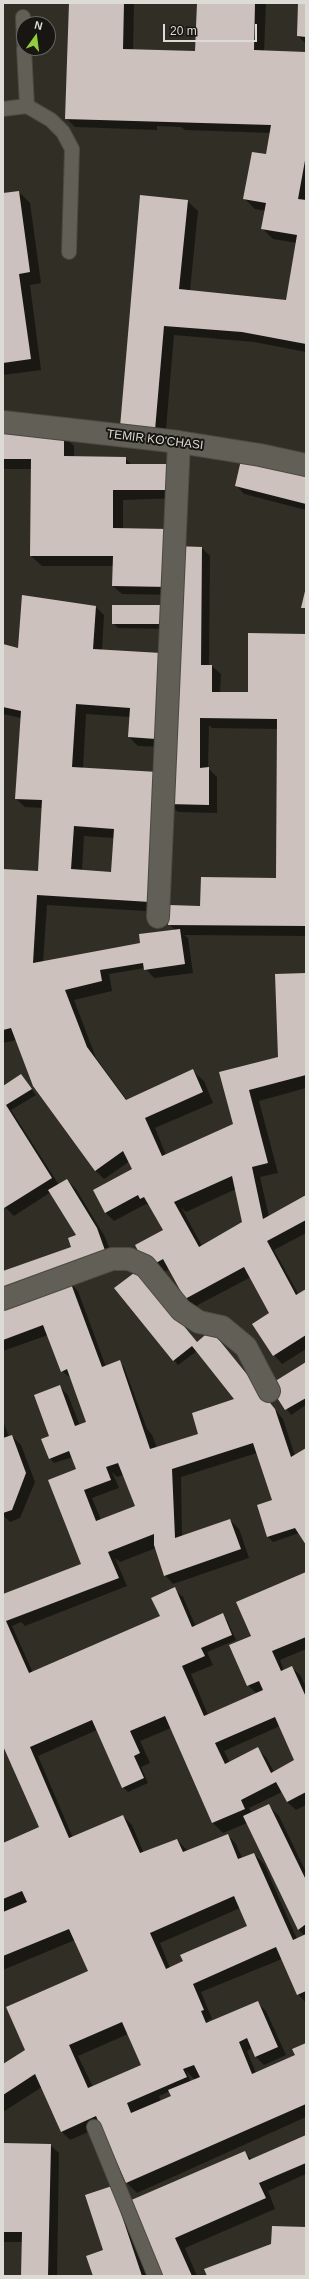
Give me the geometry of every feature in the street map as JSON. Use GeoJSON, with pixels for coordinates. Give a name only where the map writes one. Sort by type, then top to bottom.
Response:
{"type":"FeatureCollection","features":[{"type":"Feature","properties":{"kind":"street","name":"TEMIR KO'CHASI"},"geometry":{"type":"LineString","coordinates":[[3,422],[179,442],[260,455],[306,465]]}},
{"type":"Feature","properties":{"kind":"street"},"geometry":{"type":"LineString","coordinates":[[158,917],[179,442]]}},
{"type":"Feature","properties":{"kind":"street"},"geometry":{"type":"LineString","coordinates":[[3,1299],[112,1259],[129,1259],[145,1266],[181,1310],[199,1322],[222,1327],[246,1348],[269,1391]]}},
{"type":"Feature","properties":{"kind":"lane"},"geometry":{"type":"LineString","coordinates":[[24,56],[27,106]]}},
{"type":"Feature","properties":{"kind":"lane"},"geometry":{"type":"LineString","coordinates":[[3,109],[27,106],[51,120],[63,132],[72,149],[69,252]]}},
{"type":"Feature","properties":{"kind":"lane"},"geometry":{"type":"LineString","coordinates":[[94,2127],[155,2276]]}},
{"type":"Feature","properties":{"kind":"building"},"geometry":{"type":"Polygon","coordinates":[[[69,3],[124,3],[123,49],[195,51],[197,3],[255,3],[254,50],[306,52],[306,155],[298,199],[306,200],[306,344],[242,332],[164,326],[155,430],[120,427],[140,195],[188,200],[179,289],[286,300],[297,235],[261,229],[266,203],[243,199],[252,152],[266,154],[271,125],[65,119],[69,3]]]}},
{"type":"Feature","properties":{"kind":"building"},"geometry":{"type":"Polygon","coordinates":[[[298,3],[306,3],[306,37],[297,36],[298,3]]]}},
{"type":"Feature","properties":{"kind":"building"},"geometry":{"type":"Polygon","coordinates":[[[19,191],[30,272],[19,274],[31,359],[3,363],[3,193],[19,191]]]}},
{"type":"Feature","properties":{"kind":"building"},"geometry":{"type":"Polygon","coordinates":[[[3,434],[64,434],[64,456],[126,457],[126,464],[173,464],[173,490],[113,490],[113,528],[168,529],[168,587],[112,586],[113,556],[30,556],[31,459],[3,459],[3,434]]]}},
{"type":"Feature","properties":{"kind":"building"},"geometry":{"type":"Polygon","coordinates":[[[241,460],[306,477],[306,504],[235,486],[241,460]]]}},
{"type":"Feature","properties":{"kind":"building"},"geometry":{"type":"Polygon","coordinates":[[[176,546],[202,547],[201,665],[212,665],[212,692],[248,692],[248,633],[306,634],[306,926],[168,925],[169,905],[200,906],[201,877],[276,878],[277,719],[200,718],[200,768],[209,767],[209,805],[168,804],[176,546]]]}},
{"type":"Feature","properties":{"kind":"building"},"geometry":{"type":"Polygon","coordinates":[[[306,587],[306,608],[301,608],[306,587]]]}},
{"type":"Feature","properties":{"kind":"building"},"geometry":{"type":"Polygon","coordinates":[[[22,595],[96,606],[93,649],[161,653],[156,739],[128,737],[130,708],[76,704],[72,767],[158,772],[150,902],[37,895],[33,963],[140,943],[139,934],[180,929],[185,964],[144,970],[143,963],[100,970],[102,981],[65,990],[87,1047],[126,1100],[193,1069],[203,1092],[145,1118],[162,1156],[233,1124],[219,1072],[278,1057],[275,974],[306,973],[306,1075],[249,1090],[268,1163],[252,1167],[263,1219],[306,1195],[306,1220],[267,1241],[296,1295],[306,1289],[306,1335],[273,1356],[252,1324],[269,1313],[244,1267],[185,1299],[163,1259],[147,1268],[135,1245],[163,1230],[144,1197],[140,1199],[138,1195],[105,1213],[93,1190],[132,1169],[123,1151],[95,1171],[33,1086],[11,1028],[3,1030],[3,869],[38,871],[42,800],[15,799],[21,711],[3,707],[3,644],[18,648],[22,595]],[[74,826],[71,869],[111,872],[114,829],[74,826]],[[232,1176],[174,1202],[199,1247],[242,1222],[232,1176]]]}},
{"type":"Feature","properties":{"kind":"building"},"geometry":{"type":"Polygon","coordinates":[[[112,605],[161,605],[161,624],[112,624],[112,605]]]}},
{"type":"Feature","properties":{"kind":"building"},"geometry":{"type":"Polygon","coordinates":[[[21,1074],[32,1089],[6,1105],[52,1178],[4,1208],[3,1086],[21,1074]]]}},
{"type":"Feature","properties":{"kind":"building"},"geometry":{"type":"Polygon","coordinates":[[[67,1179],[97,1228],[107,1256],[3,1296],[3,1271],[71,1247],[68,1238],[76,1235],[48,1190],[67,1179]]]}},
{"type":"Feature","properties":{"kind":"building"},"geometry":{"type":"Polygon","coordinates":[[[138,1270],[197,1342],[211,1330],[275,1409],[291,1457],[306,1448],[306,1545],[295,1528],[267,1537],[257,1505],[272,1500],[253,1443],[172,1469],[175,1538],[230,1519],[241,1549],[164,1576],[154,1545],[154,1534],[108,1552],[119,1578],[6,1621],[29,1673],[160,1616],[151,1598],[175,1587],[192,1627],[223,1613],[232,1635],[201,1648],[205,1656],[182,1666],[204,1716],[263,1690],[259,1681],[247,1686],[229,1645],[251,1636],[236,1602],[306,1572],[306,1637],[272,1651],[281,1671],[292,1666],[306,1697],[306,1792],[287,1802],[276,1782],[241,1800],[245,1809],[212,1823],[165,1716],[130,1731],[140,1753],[134,1756],[144,1778],[122,1788],[92,1720],[30,1747],[69,1838],[123,1815],[140,1853],[177,1839],[183,1852],[228,1834],[238,1859],[254,1853],[293,1940],[306,1934],[306,1991],[297,1995],[276,1947],[193,1984],[204,2010],[201,2011],[206,2023],[258,2001],[278,2047],[255,2057],[247,2038],[239,2042],[252,2074],[295,2055],[292,2049],[306,2043],[306,2104],[126,2183],[96,2116],[61,2132],[35,2074],[3,2095],[3,2064],[25,2050],[6,2007],[88,1971],[69,1929],[3,1956],[3,1912],[27,1902],[22,1891],[3,1899],[3,1843],[39,1827],[3,1746],[3,1594],[81,1564],[48,1480],[76,1469],[69,1451],[49,1459],[41,1439],[49,1436],[34,1395],[60,1385],[75,1426],[86,1422],[67,1369],[61,1372],[43,1325],[3,1340],[3,1306],[70,1281],[102,1367],[120,1360],[150,1449],[198,1434],[192,1413],[234,1399],[192,1346],[173,1361],[114,1288],[138,1270]],[[118,1463],[106,1467],[111,1480],[84,1490],[96,1521],[135,1506],[118,1463]],[[275,1717],[215,1743],[225,1764],[258,1747],[271,1773],[294,1760],[275,1717]],[[234,1896],[150,1933],[166,1969],[183,1961],[180,1955],[247,1926],[234,1896]],[[122,2022],[69,2045],[88,2088],[141,2065],[122,2022]],[[194,2065],[183,2069],[187,2077],[127,2103],[131,2113],[171,2096],[168,2090],[200,2077],[194,2065]]]}},
{"type":"Feature","properties":{"kind":"building"},"geometry":{"type":"Polygon","coordinates":[[[306,1362],[306,1398],[285,1410],[269,1385],[306,1362]]]}},
{"type":"Feature","properties":{"kind":"building"},"geometry":{"type":"Polygon","coordinates":[[[12,1435],[26,1473],[12,1510],[3,1513],[3,1438],[12,1435]]]}},
{"type":"Feature","properties":{"kind":"building"},"geometry":{"type":"Polygon","coordinates":[[[269,1804],[306,1880],[306,1924],[298,1930],[243,1816],[269,1804]]]}},
{"type":"Feature","properties":{"kind":"building"},"geometry":{"type":"Polygon","coordinates":[[[306,2135],[306,2163],[259,2183],[266,2198],[175,2238],[192,2276],[163,2276],[129,2201],[245,2151],[249,2160],[306,2135]]]}},
{"type":"Feature","properties":{"kind":"building"},"geometry":{"type":"Polygon","coordinates":[[[3,2143],[51,2144],[48,2276],[21,2276],[22,2232],[3,2232],[3,2143]]]}},
{"type":"Feature","properties":{"kind":"building"},"geometry":{"type":"Polygon","coordinates":[[[112,2186],[142,2276],[93,2276],[86,2256],[103,2250],[85,2195],[112,2186]]]}},
{"type":"Feature","properties":{"kind":"building"},"geometry":{"type":"Polygon","coordinates":[[[272,2226],[306,2227],[306,2276],[207,2276],[204,2269],[271,2244],[272,2226]]]}}]}
